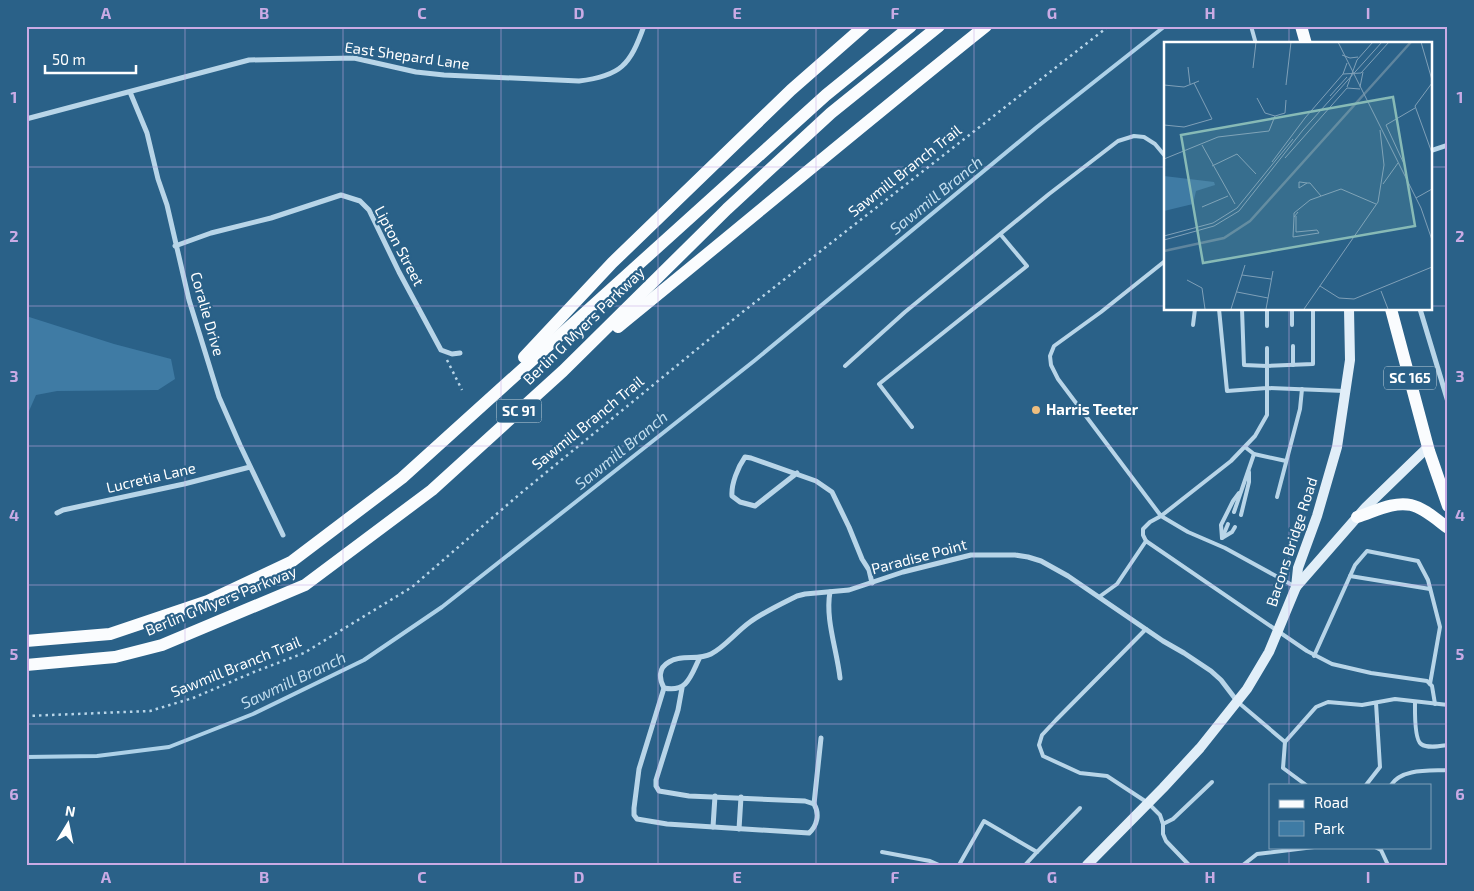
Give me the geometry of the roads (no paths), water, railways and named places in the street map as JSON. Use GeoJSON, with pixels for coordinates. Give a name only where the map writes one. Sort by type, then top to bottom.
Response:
{"type":"FeatureCollection","features":[{"type":"Feature","properties":{"kind":"main road"},"geometry":{"type":"LineString","coordinates":[[467,418],[612,263],[791,90],[864,26]]}},
{"type":"Feature","properties":{"kind":"main road","name":"Berlin G Myers Parkway"},"geometry":{"type":"LineString","coordinates":[[26,641],[110,634],[208,601],[291,562],[402,478],[826,95],[911,26]]}},
{"type":"Feature","properties":{"kind":"main road","name":"Berlin G Myers Parkway"},"geometry":{"type":"LineString","coordinates":[[26,665],[115,657],[162,645],[305,585],[432,490],[563,371],[727,209],[831,113],[938,26]]}},
{"type":"Feature","properties":{"kind":"main road"},"geometry":{"type":"LineString","coordinates":[[563,371],[734,234],[859,128],[986,26]]}},
{"type":"Feature","properties":{"kind":"main road"},"geometry":{"type":"LineString","coordinates":[[1301,26],[1305,42]]}},
{"type":"Feature","properties":{"kind":"main road","name":"Bacons Bridge Road"},"geometry":{"type":"LineString","coordinates":[[1088,865],[1200,748],[1247,689],[1270,652],[1296,587],[1298,568],[1317,516],[1337,447],[1350,360],[1349,310]]}},
{"type":"Feature","properties":{"kind":"main road","name":"SC 165"},"geometry":{"type":"LineString","coordinates":[[1391,310],[1428,447]]}},
{"type":"Feature","properties":{"kind":"main road"},"geometry":{"type":"LineString","coordinates":[[1296,587],[1357,517],[1428,447],[1448,506]]}},
{"type":"Feature","properties":{"kind":"main road"},"geometry":{"type":"LineString","coordinates":[[1357,517],[1391,505],[1411,505],[1430,515],[1448,528]]}},
{"type":"Feature","properties":{"kind":"main road"},"geometry":{"type":"LineString","coordinates":[[110,634],[115,657]]}},
{"type":"Feature","properties":{"kind":"street","name":"East Shepard Lane"},"geometry":{"type":"LineString","coordinates":[[26,119],[249,60],[354,58],[416,72],[444,75],[579,81],[598,79],[614,73],[625,64],[634,51],[644,26]]}},
{"type":"Feature","properties":{"kind":"street","name":"Coralie Drive"},"geometry":{"type":"LineString","coordinates":[[130,92],[146,133],[158,180],[167,205],[198,332],[219,397],[250,467],[284,535]]}},
{"type":"Feature","properties":{"kind":"street"},"geometry":{"type":"LineString","coordinates":[[1432,150],[1446,146]]}},
{"type":"Feature","properties":{"kind":"street","name":"Lipton Street"},"geometry":{"type":"LineString","coordinates":[[176,246],[211,233],[271,218],[341,195],[360,201],[369,210],[399,272],[441,350],[452,354],[460,353]]}},
{"type":"Feature","properties":{"kind":"street"},"geometry":{"type":"LineString","coordinates":[[1420,310],[1448,402]]}},
{"type":"Feature","properties":{"kind":"street"},"geometry":{"type":"LineString","coordinates":[[797,473],[755,506],[740,502],[732,496],[731,490],[741,462],[745,457],[797,473],[816,481],[832,492],[862,559],[869,570],[872,583]]}},
{"type":"Feature","properties":{"kind":"street","name":"Lucretia Lane"},"geometry":{"type":"LineString","coordinates":[[57,513],[63,510],[184,484],[250,467]]}},
{"type":"Feature","properties":{"kind":"street","name":"Paradise Point"},"geometry":{"type":"LineString","coordinates":[[664,688],[659,680],[661,672],[669,662],[684,657],[710,655],[750,622],[768,611],[806,594],[849,590],[919,567],[971,555],[1015,555],[1041,561],[1068,576],[1211,671],[1221,680],[1237,701]]}},
{"type":"Feature","properties":{"kind":"street"},"geometry":{"type":"LineString","coordinates":[[830,592],[828,602],[829,617],[840,678]]}},
{"type":"Feature","properties":{"kind":"street"},"geometry":{"type":"LineString","coordinates":[[700,657],[682,688],[678,710],[656,780],[656,786],[659,791],[664,793],[805,801],[814,804]]}},
{"type":"Feature","properties":{"kind":"street"},"geometry":{"type":"LineString","coordinates":[[682,688],[671,690],[664,688],[639,769],[634,796],[634,814],[637,819],[642,821],[809,833],[814,829],[816,821],[817,809],[814,804],[821,738]]}},
{"type":"Feature","properties":{"kind":"street"},"geometry":{"type":"LineString","coordinates":[[713,827],[715,796]]}},
{"type":"Feature","properties":{"kind":"street"},"geometry":{"type":"LineString","coordinates":[[739,828],[741,798]]}},
{"type":"Feature","properties":{"kind":"lane"},"geometry":{"type":"LineString","coordinates":[[1251,26],[1255,42]]}},
{"type":"Feature","properties":{"kind":"lane"},"geometry":{"type":"LineString","coordinates":[[845,366],[906,312],[1049,194],[1118,141],[1134,136],[1144,137],[1155,144],[1164,155]]}},
{"type":"Feature","properties":{"kind":"lane"},"geometry":{"type":"LineString","coordinates":[[912,427],[879,384],[1026,266],[1001,235]]}},
{"type":"Feature","properties":{"kind":"lane"},"geometry":{"type":"LineString","coordinates":[[1164,262],[1101,312],[1054,346],[1050,356],[1051,364],[1058,379],[1161,516],[1188,532],[1219,545],[1296,587]]}},
{"type":"Feature","properties":{"kind":"lane"},"geometry":{"type":"LineString","coordinates":[[1193,325],[1195,310]]}},
{"type":"Feature","properties":{"kind":"lane"},"geometry":{"type":"LineString","coordinates":[[1218,310],[1227,391],[1267,388],[1346,391]]}},
{"type":"Feature","properties":{"kind":"lane"},"geometry":{"type":"LineString","coordinates":[[1242,310],[1244,365],[1267,366],[1314,364],[1312,310]]}},
{"type":"Feature","properties":{"kind":"lane"},"geometry":{"type":"LineString","coordinates":[[1267,310],[1267,326]]}},
{"type":"Feature","properties":{"kind":"lane"},"geometry":{"type":"LineString","coordinates":[[1292,310],[1292,325]]}},
{"type":"Feature","properties":{"kind":"lane"},"geometry":{"type":"LineString","coordinates":[[1293,346],[1293,365]]}},
{"type":"Feature","properties":{"kind":"lane"},"geometry":{"type":"LineString","coordinates":[[1267,348],[1267,415],[1254,436],[1231,461],[1161,516],[1150,522],[1143,529],[1143,535],[1146,541],[1314,656],[1332,664],[1370,673],[1426,681],[1432,686],[1435,704]]}},
{"type":"Feature","properties":{"kind":"lane"},"geometry":{"type":"LineString","coordinates":[[1277,497],[1300,409],[1302,389]]}},
{"type":"Feature","properties":{"kind":"lane"},"geometry":{"type":"LineString","coordinates":[[1245,447],[1254,454],[1286,461]]}},
{"type":"Feature","properties":{"kind":"lane"},"geometry":{"type":"LineString","coordinates":[[1234,512],[1254,454]]}},
{"type":"Feature","properties":{"kind":"lane"},"geometry":{"type":"LineString","coordinates":[[1241,515],[1250,482],[1249,472]]}},
{"type":"Feature","properties":{"kind":"lane"},"geometry":{"type":"LineString","coordinates":[[1222,538],[1221,525],[1233,501],[1241,491]]}},
{"type":"Feature","properties":{"kind":"lane"},"geometry":{"type":"LineString","coordinates":[[1219,545],[1228,524]]}},
{"type":"Feature","properties":{"kind":"lane"},"geometry":{"type":"LineString","coordinates":[[1222,538],[1232,532],[1235,527]]}},
{"type":"Feature","properties":{"kind":"lane"},"geometry":{"type":"LineString","coordinates":[[1099,597],[1117,584],[1146,541]]}},
{"type":"Feature","properties":{"kind":"lane"},"geometry":{"type":"LineString","coordinates":[[1314,656],[1355,565],[1367,551],[1418,561],[1430,589],[1440,627],[1430,684]]}},
{"type":"Feature","properties":{"kind":"lane"},"geometry":{"type":"LineString","coordinates":[[1350,576],[1430,589]]}},
{"type":"Feature","properties":{"kind":"lane"},"geometry":{"type":"LineString","coordinates":[[1146,629],[1042,735],[1039,745],[1043,756],[1080,773],[1108,776],[1148,803],[1160,815],[1164,824],[1163,834],[1166,841],[1189,865]]}},
{"type":"Feature","properties":{"kind":"lane"},"geometry":{"type":"LineString","coordinates":[[1305,784],[1283,768],[1285,742],[1316,707],[1328,702],[1362,706],[1395,700],[1448,705]]}},
{"type":"Feature","properties":{"kind":"lane"},"geometry":{"type":"LineString","coordinates":[[1237,701],[1285,742]]}},
{"type":"Feature","properties":{"kind":"lane"},"geometry":{"type":"LineString","coordinates":[[1415,702],[1416,738],[1420,744],[1429,747],[1448,745]]}},
{"type":"Feature","properties":{"kind":"lane"},"geometry":{"type":"LineString","coordinates":[[1367,784],[1380,767],[1376,703]]}},
{"type":"Feature","properties":{"kind":"lane"},"geometry":{"type":"LineString","coordinates":[[1392,784],[1401,776],[1413,772],[1448,770]]}},
{"type":"Feature","properties":{"kind":"lane"},"geometry":{"type":"LineString","coordinates":[[1164,824],[1173,819],[1212,782]]}},
{"type":"Feature","properties":{"kind":"lane"},"geometry":{"type":"LineString","coordinates":[[1025,865],[1080,808]]}},
{"type":"Feature","properties":{"kind":"lane"},"geometry":{"type":"LineString","coordinates":[[959,865],[984,821],[1037,852]]}},
{"type":"Feature","properties":{"kind":"lane"},"geometry":{"type":"LineString","coordinates":[[1243,865],[1257,854],[1306,848]]}},
{"type":"Feature","properties":{"kind":"lane"},"geometry":{"type":"LineString","coordinates":[[1377,848],[1381,850],[1388,865]]}},
{"type":"Feature","properties":{"kind":"lane"},"geometry":{"type":"LineString","coordinates":[[882,852],[930,861],[939,865]]}},
{"type":"Feature","properties":{"kind":"waterway","name":"Sawmill Branch"},"geometry":{"type":"LineString","coordinates":[[26,757],[97,756],[169,747],[253,714],[364,660],[442,607],[754,361],[1037,127],[1165,26]]}},
{"type":"Feature","properties":{"kind":"place","name":"Harris Teeter"},"geometry":{"type":"Point","coordinates":[1036,410]}}]}
